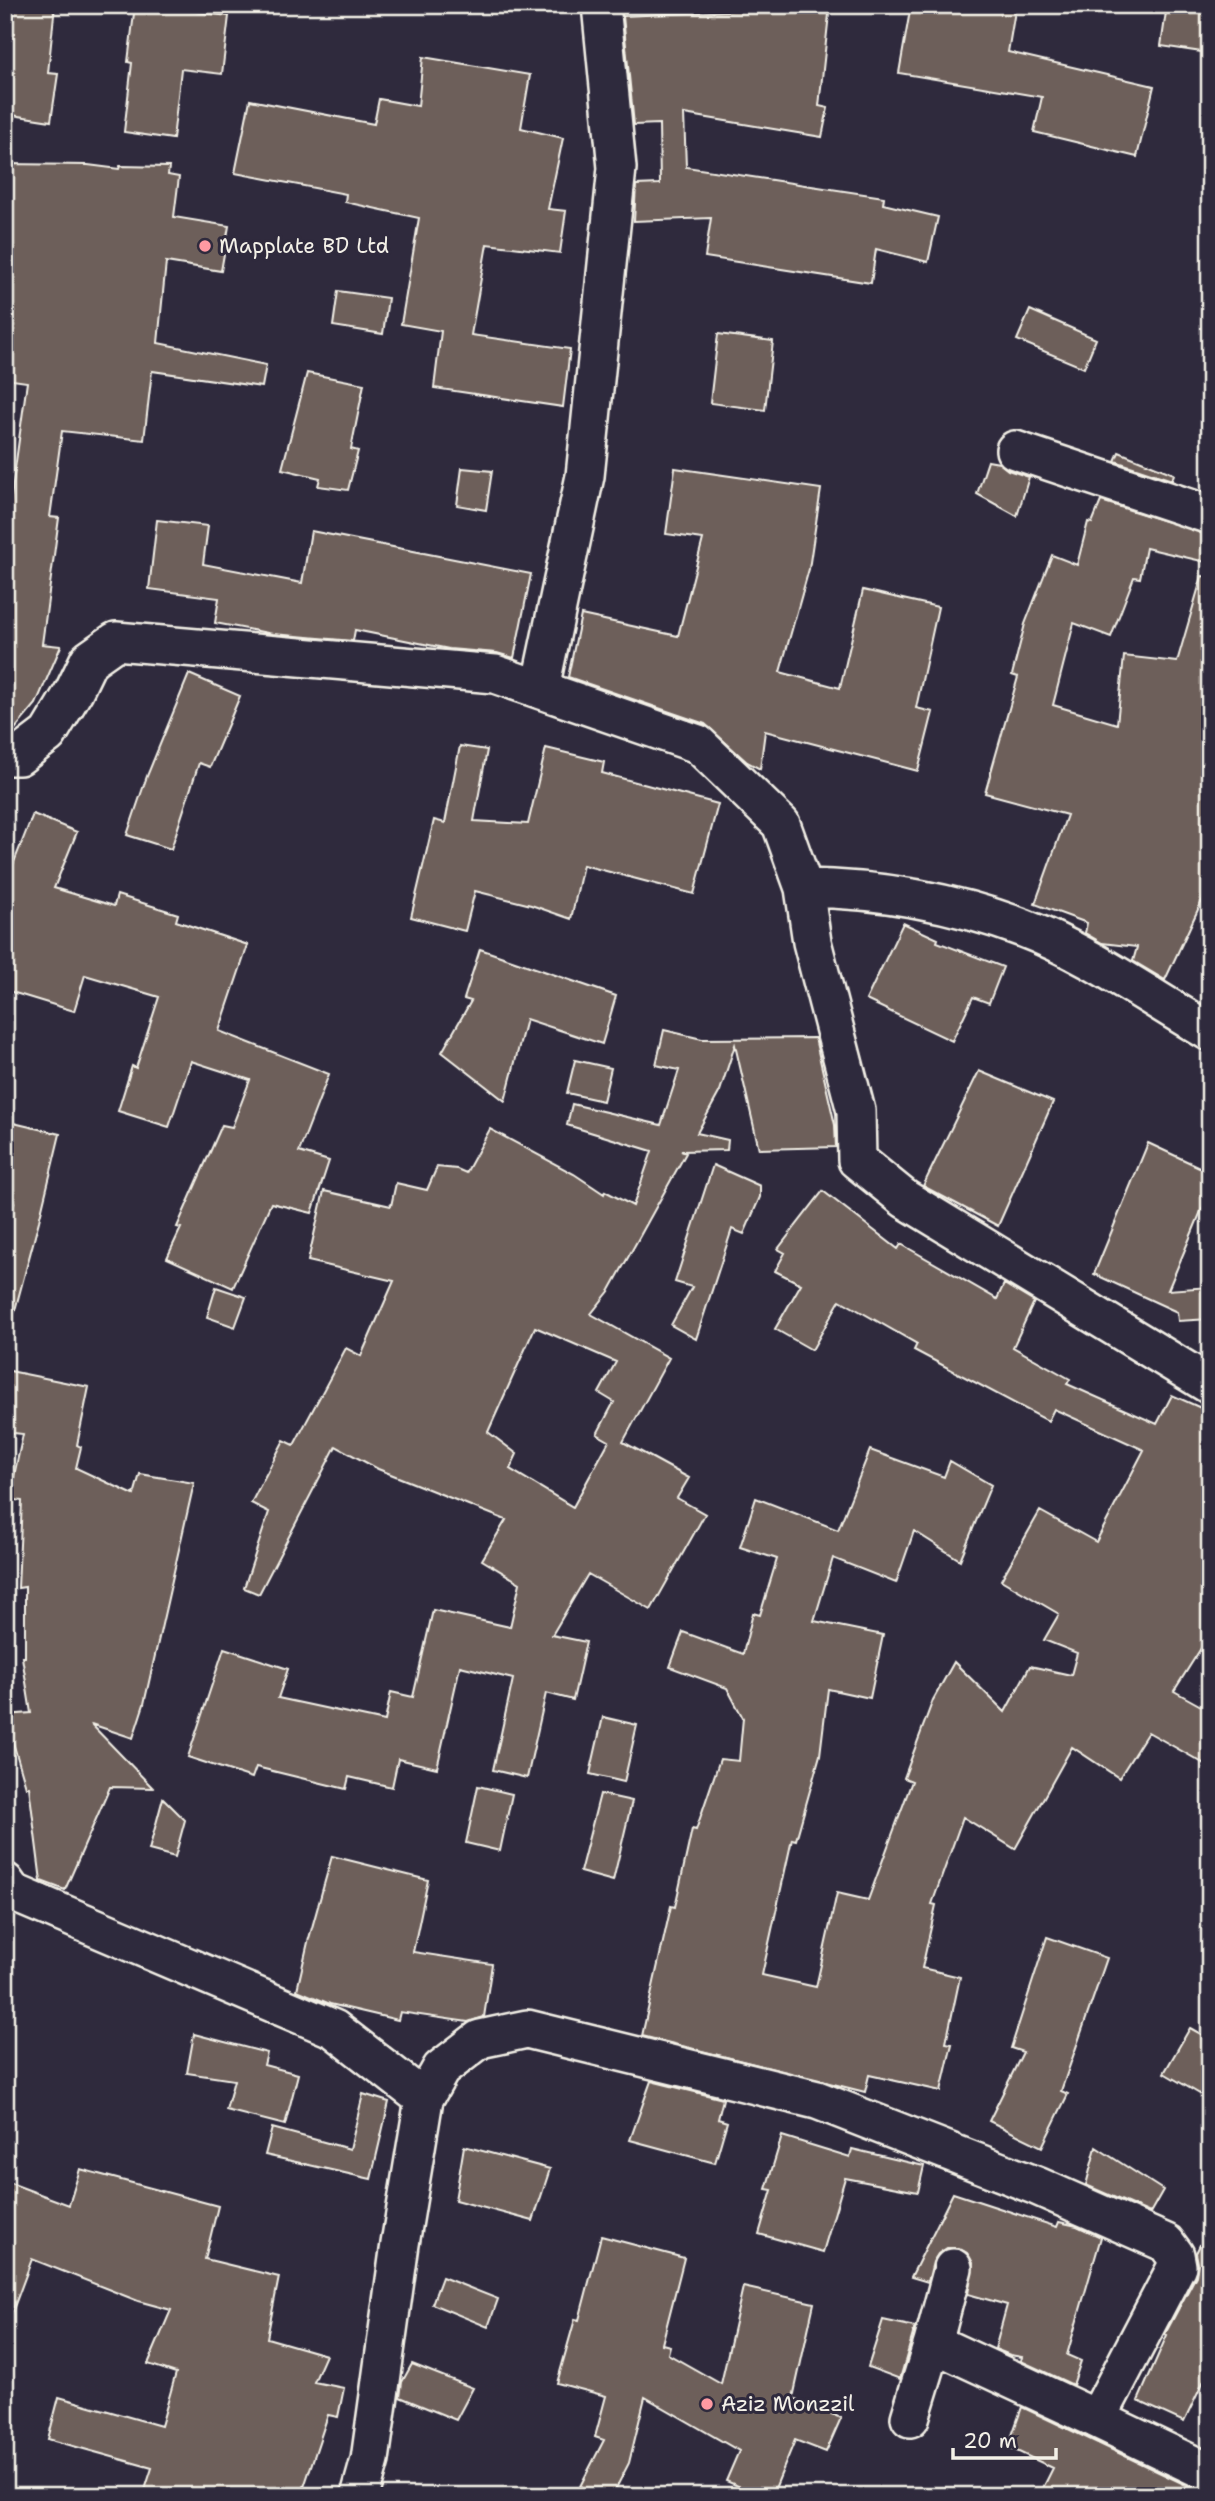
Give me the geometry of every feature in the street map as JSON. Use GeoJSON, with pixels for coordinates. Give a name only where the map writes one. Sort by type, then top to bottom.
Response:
{"type":"FeatureCollection","features":[{"type":"Feature","properties":{"kind":"street"},"geometry":{"type":"LineString","coordinates":[[540,688],[586,476],[617,168],[601,5]]}},
{"type":"Feature","properties":{"kind":"street"},"geometry":{"type":"LineString","coordinates":[[1015,450],[1210,515]]}},
{"type":"Feature","properties":{"kind":"street"},"geometry":{"type":"LineString","coordinates":[[5,756],[19,756],[48,734],[89,660],[116,641],[495,674],[698,744],[781,824],[804,888],[813,942],[856,1111],[858,1160],[905,1199],[1210,1385]]}},
{"type":"Feature","properties":{"kind":"street"},"geometry":{"type":"LineString","coordinates":[[804,888],[847,889],[960,907],[1025,929],[1088,960],[1210,1032]]}},
{"type":"Feature","properties":{"kind":"street"},"geometry":{"type":"LineString","coordinates":[[5,1882],[12,1892],[334,2029],[424,2099]]}},
{"type":"Feature","properties":{"kind":"street"},"geometry":{"type":"LineString","coordinates":[[360,2496],[370,2460],[400,2244],[424,2099],[441,2069],[480,2039],[527,2029],[817,2100],[1037,2186],[1166,2243],[1175,2255],[1177,2266],[1097,2419]]}},
{"type":"Feature","properties":{"kind":"street"},"geometry":{"type":"LineString","coordinates":[[910,2418],[953,2268]]}},
{"type":"Feature","properties":{"kind":"street"},"geometry":{"type":"LineString","coordinates":[[933,2343],[1210,2473]]}},
{"type":"Feature","properties":{"kind":"building"},"geometry":{"type":"Polygon","coordinates":[[[5,5],[55,5],[48,73],[58,74],[51,121],[5,114],[5,5]]]}},
{"type":"Feature","properties":{"kind":"building"},"geometry":{"type":"Polygon","coordinates":[[[135,5],[229,16],[222,74],[181,69],[173,139],[124,132],[135,5]]]}},
{"type":"Feature","properties":{"kind":"building"},"geometry":{"type":"Polygon","coordinates":[[[776,5],[830,5],[819,106],[828,108],[822,137],[684,114],[686,167],[884,197],[883,204],[938,217],[928,262],[876,249],[871,283],[705,257],[711,218],[634,221],[636,185],[660,184],[659,124],[634,125],[623,16],[776,9],[776,5]]]}},
{"type":"Feature","properties":{"kind":"building"},"geometry":{"type":"Polygon","coordinates":[[[911,5],[1016,5],[1008,52],[1154,86],[1137,157],[1034,132],[1042,97],[899,73],[911,5]]]}},
{"type":"Feature","properties":{"kind":"building"},"geometry":{"type":"Polygon","coordinates":[[[1167,5],[1209,5],[1202,52],[1161,46],[1167,5]]]}},
{"type":"Feature","properties":{"kind":"building"},"geometry":{"type":"Polygon","coordinates":[[[423,57],[530,75],[521,128],[563,138],[548,209],[566,211],[560,253],[487,244],[471,335],[570,349],[563,407],[434,388],[441,331],[401,324],[419,218],[345,202],[346,194],[235,173],[250,100],[374,124],[379,99],[418,106],[423,57]]]}},
{"type":"Feature","properties":{"kind":"building"},"geometry":{"type":"Polygon","coordinates":[[[5,164],[88,165],[119,169],[120,166],[169,167],[168,175],[179,177],[174,217],[229,226],[221,271],[166,262],[158,343],[266,365],[262,387],[152,371],[144,440],[62,431],[50,517],[59,518],[42,644],[61,646],[36,704],[10,735],[5,735],[5,511],[9,512],[27,382],[5,379],[5,164]]]}},
{"type":"Feature","properties":{"kind":"building"},"geometry":{"type":"Polygon","coordinates":[[[338,291],[388,298],[383,334],[333,326],[338,291]]]}},
{"type":"Feature","properties":{"kind":"building"},"geometry":{"type":"Polygon","coordinates":[[[1030,310],[1096,339],[1084,368],[1017,340],[1030,310]]]}},
{"type":"Feature","properties":{"kind":"building"},"geometry":{"type":"Polygon","coordinates":[[[718,334],[773,341],[765,410],[710,403],[718,334]]]}},
{"type":"Feature","properties":{"kind":"building"},"geometry":{"type":"Polygon","coordinates":[[[307,373],[364,384],[351,449],[358,451],[348,490],[318,486],[320,478],[282,469],[307,373]]]}},
{"type":"Feature","properties":{"kind":"building"},"geometry":{"type":"Polygon","coordinates":[[[1119,452],[1174,474],[1172,480],[1115,461],[1119,452]]]}},
{"type":"Feature","properties":{"kind":"building"},"geometry":{"type":"Polygon","coordinates":[[[988,461],[999,463],[1008,470],[1029,477],[1017,516],[977,494],[988,461]]]}},
{"type":"Feature","properties":{"kind":"building"},"geometry":{"type":"Polygon","coordinates":[[[462,468],[492,471],[486,510],[457,505],[462,468]]]}},
{"type":"Feature","properties":{"kind":"building"},"geometry":{"type":"Polygon","coordinates":[[[675,468],[821,489],[809,569],[780,672],[840,688],[863,590],[938,607],[916,708],[933,712],[918,771],[765,731],[760,769],[747,762],[705,724],[568,677],[581,615],[678,636],[703,539],[666,534],[675,468]]]}},
{"type":"Feature","properties":{"kind":"building"},"geometry":{"type":"Polygon","coordinates":[[[1101,501],[1210,535],[1210,563],[1146,548],[1140,578],[1134,577],[1111,637],[1074,623],[1053,705],[1117,724],[1124,656],[1177,662],[1202,576],[1210,577],[1210,884],[1165,980],[1133,961],[1137,947],[1102,943],[1085,933],[1087,923],[1035,904],[1067,815],[985,793],[1018,677],[1012,675],[1025,624],[1052,555],[1077,565],[1088,522],[1092,523],[1101,501]]]}},
{"type":"Feature","properties":{"kind":"building"},"geometry":{"type":"Polygon","coordinates":[[[157,520],[208,526],[203,564],[302,583],[311,531],[531,574],[514,658],[497,653],[449,649],[355,630],[353,641],[273,634],[215,623],[219,598],[149,589],[157,520]]]}},
{"type":"Feature","properties":{"kind":"building"},"geometry":{"type":"Polygon","coordinates":[[[189,674],[240,696],[210,767],[199,763],[171,849],[127,835],[147,776],[189,674]]]}},
{"type":"Feature","properties":{"kind":"building"},"geometry":{"type":"Polygon","coordinates":[[[460,746],[487,750],[474,821],[528,824],[546,748],[604,762],[602,773],[718,804],[694,894],[583,865],[571,919],[531,905],[475,891],[465,931],[411,917],[434,820],[445,823],[460,746]]]}},
{"type":"Feature","properties":{"kind":"building"},"geometry":{"type":"Polygon","coordinates":[[[33,814],[77,832],[54,888],[114,906],[117,895],[178,914],[176,921],[248,945],[219,1031],[329,1074],[299,1152],[329,1161],[312,1213],[271,1203],[233,1288],[167,1258],[181,1228],[177,1227],[222,1125],[232,1127],[250,1080],[191,1061],[169,1127],[118,1111],[132,1066],[136,1068],[159,997],[85,975],[74,1011],[5,990],[5,885],[33,814]]]}},
{"type":"Feature","properties":{"kind":"building"},"geometry":{"type":"Polygon","coordinates":[[[903,923],[938,939],[937,942],[1003,967],[989,1003],[973,997],[952,1041],[866,1000],[903,923]]]}},
{"type":"Feature","properties":{"kind":"building"},"geometry":{"type":"Polygon","coordinates":[[[480,949],[616,996],[602,1044],[526,1019],[505,1101],[442,1052],[471,1001],[464,999],[480,949]]]}},
{"type":"Feature","properties":{"kind":"building"},"geometry":{"type":"Polygon","coordinates":[[[664,1030],[702,1039],[815,1038],[835,1125],[836,1147],[759,1149],[735,1045],[720,1091],[697,1133],[728,1140],[727,1150],[681,1151],[686,1153],[610,1290],[591,1314],[669,1358],[623,1442],[689,1478],[677,1498],[705,1514],[651,1610],[588,1574],[552,1635],[586,1642],[573,1700],[546,1693],[527,1778],[493,1770],[513,1679],[460,1666],[437,1768],[398,1759],[392,1787],[349,1777],[346,1789],[256,1767],[252,1778],[188,1757],[224,1648],[288,1669],[278,1698],[385,1721],[391,1692],[413,1697],[433,1610],[510,1627],[520,1583],[482,1560],[506,1520],[378,1469],[336,1446],[259,1594],[244,1588],[269,1512],[251,1503],[284,1440],[294,1445],[346,1348],[361,1356],[394,1281],[308,1261],[324,1191],[391,1206],[396,1183],[427,1190],[437,1167],[466,1173],[490,1129],[574,1174],[604,1194],[605,1191],[633,1206],[652,1151],[567,1125],[572,1104],[661,1125],[679,1070],[656,1065],[664,1030]],[[535,1327],[488,1432],[517,1454],[510,1469],[573,1507],[609,1441],[597,1434],[614,1402],[599,1393],[616,1362],[535,1327]]]}},
{"type":"Feature","properties":{"kind":"building"},"geometry":{"type":"Polygon","coordinates":[[[575,1060],[611,1068],[603,1101],[567,1093],[575,1060]]]}},
{"type":"Feature","properties":{"kind":"building"},"geometry":{"type":"Polygon","coordinates":[[[979,1071],[1053,1102],[998,1226],[923,1186],[979,1071]]]}},
{"type":"Feature","properties":{"kind":"building"},"geometry":{"type":"Polygon","coordinates":[[[5,1121],[60,1134],[14,1314],[5,1313],[5,1235],[14,1203],[5,1201],[5,1121]]]}},
{"type":"Feature","properties":{"kind":"building"},"geometry":{"type":"Polygon","coordinates":[[[1148,1143],[1210,1172],[1210,1190],[1168,1290],[1210,1287],[1210,1319],[1178,1321],[1177,1312],[1094,1274],[1148,1143]]]}},
{"type":"Feature","properties":{"kind":"building"},"geometry":{"type":"Polygon","coordinates":[[[713,1165],[760,1186],[760,1197],[744,1234],[732,1229],[696,1339],[671,1325],[692,1287],[675,1282],[713,1165]]]}},
{"type":"Feature","properties":{"kind":"building"},"geometry":{"type":"Polygon","coordinates":[[[823,1191],[898,1249],[901,1244],[997,1299],[1004,1284],[1034,1302],[1013,1347],[1070,1379],[1067,1384],[1157,1424],[1172,1395],[1210,1412],[1210,1634],[1174,1691],[1210,1711],[1210,1767],[1148,1732],[1119,1778],[1072,1747],[1015,1849],[963,1817],[932,1904],[936,1905],[922,1968],[960,1977],[946,2043],[952,2044],[941,2091],[869,2075],[865,2092],[642,2036],[671,1906],[675,1907],[692,1829],[696,1830],[720,1759],[739,1761],[743,1718],[727,1688],[670,1667],[683,1632],[743,1654],[753,1613],[760,1615],[777,1559],[740,1547],[756,1498],[838,1530],[870,1450],[944,1477],[950,1461],[991,1485],[960,1560],[914,1531],[896,1583],[833,1558],[814,1621],[883,1635],[870,1698],[828,1689],[820,1755],[796,1840],[792,1839],[762,1975],[816,1987],[837,1893],[868,1900],[912,1781],[904,1778],[933,1700],[954,1662],[1005,1712],[1030,1666],[1071,1675],[1077,1653],[1044,1640],[1059,1614],[1001,1580],[1040,1511],[1096,1542],[1144,1450],[1054,1409],[1048,1421],[914,1350],[917,1344],[840,1300],[812,1350],[775,1329],[801,1284],[775,1271],[785,1253],[778,1249],[823,1191]]]}},
{"type":"Feature","properties":{"kind":"building"},"geometry":{"type":"Polygon","coordinates":[[[216,1287],[246,1297],[235,1327],[207,1317],[216,1287]]]}},
{"type":"Feature","properties":{"kind":"building"},"geometry":{"type":"Polygon","coordinates":[[[5,1370],[89,1387],[77,1445],[81,1447],[76,1468],[134,1495],[140,1474],[194,1483],[144,1704],[133,1738],[91,1724],[153,1788],[110,1787],[65,1890],[41,1881],[29,1787],[26,1787],[5,1715],[31,1713],[22,1657],[25,1657],[25,1587],[18,1588],[22,1501],[9,1499],[23,1434],[5,1432],[5,1370]]]}},
{"type":"Feature","properties":{"kind":"building"},"geometry":{"type":"Polygon","coordinates":[[[603,1717],[637,1725],[624,1782],[590,1774],[603,1717]]]}},
{"type":"Feature","properties":{"kind":"building"},"geometry":{"type":"Polygon","coordinates":[[[478,1786],[512,1794],[500,1851],[466,1843],[478,1786]]]}},
{"type":"Feature","properties":{"kind":"building"},"geometry":{"type":"Polygon","coordinates":[[[600,1794],[632,1801],[613,1881],[580,1872],[600,1794]]]}},
{"type":"Feature","properties":{"kind":"building"},"geometry":{"type":"Polygon","coordinates":[[[163,1798],[185,1820],[175,1857],[149,1850],[163,1798]]]}},
{"type":"Feature","properties":{"kind":"building"},"geometry":{"type":"Polygon","coordinates":[[[332,1856],[428,1880],[413,1952],[492,1964],[484,2017],[468,2022],[400,2012],[398,2020],[330,2004],[297,1990],[332,1856]]]}},
{"type":"Feature","properties":{"kind":"building"},"geometry":{"type":"Polygon","coordinates":[[[1047,1937],[1107,1958],[1061,2091],[1068,2094],[1042,2147],[989,2121],[1023,2052],[1011,2048],[1047,1937]]]}},
{"type":"Feature","properties":{"kind":"building"},"geometry":{"type":"Polygon","coordinates":[[[1190,2028],[1210,2039],[1210,2100],[1164,2073],[1190,2028]]]}},
{"type":"Feature","properties":{"kind":"building"},"geometry":{"type":"Polygon","coordinates":[[[194,2034],[267,2053],[264,2065],[298,2074],[285,2125],[226,2110],[234,2080],[187,2073],[194,2034]]]}},
{"type":"Feature","properties":{"kind":"building"},"geometry":{"type":"Polygon","coordinates":[[[651,2081],[723,2099],[718,2119],[727,2122],[715,2163],[630,2140],[651,2081]]]}},
{"type":"Feature","properties":{"kind":"building"},"geometry":{"type":"Polygon","coordinates":[[[363,2094],[389,2102],[371,2179],[265,2155],[272,2128],[350,2149],[363,2094]]]}},
{"type":"Feature","properties":{"kind":"building"},"geometry":{"type":"Polygon","coordinates":[[[782,2136],[850,2157],[852,2149],[924,2166],[918,2192],[845,2178],[823,2252],[759,2234],[772,2190],[766,2189],[782,2136]]]}},
{"type":"Feature","properties":{"kind":"building"},"geometry":{"type":"Polygon","coordinates":[[[464,2146],[550,2169],[533,2221],[455,2200],[464,2146]]]}},
{"type":"Feature","properties":{"kind":"building"},"geometry":{"type":"Polygon","coordinates":[[[1096,2147],[1163,2190],[1150,2213],[1086,2185],[1096,2147]]]}},
{"type":"Feature","properties":{"kind":"building"},"geometry":{"type":"Polygon","coordinates":[[[80,2169],[218,2206],[205,2259],[279,2277],[267,2338],[326,2355],[314,2382],[344,2388],[338,2417],[328,2415],[301,2496],[143,2496],[152,2468],[48,2439],[59,2397],[161,2426],[176,2373],[148,2364],[171,2310],[138,2301],[32,2259],[8,2323],[5,2323],[5,2181],[69,2205],[80,2169]]]}},
{"type":"Feature","properties":{"kind":"building"},"geometry":{"type":"Polygon","coordinates":[[[953,2193],[1057,2227],[1059,2222],[1077,2226],[1101,2237],[1067,2355],[1081,2361],[1073,2385],[1021,2361],[1022,2357],[995,2349],[1007,2305],[968,2294],[973,2263],[967,2253],[958,2248],[947,2248],[938,2254],[933,2262],[928,2282],[911,2277],[953,2193]]]}},
{"type":"Feature","properties":{"kind":"building"},"geometry":{"type":"Polygon","coordinates":[[[1210,2225],[1210,2368],[1184,2422],[1138,2401],[1167,2335],[1165,2334],[1196,2276],[1196,2253],[1210,2225]]]}},
{"type":"Feature","properties":{"kind":"building"},"geometry":{"type":"Polygon","coordinates":[[[601,2236],[684,2258],[662,2344],[670,2346],[668,2354],[721,2384],[743,2287],[814,2303],[793,2398],[841,2418],[826,2452],[795,2440],[772,2496],[762,2496],[726,2481],[739,2451],[645,2397],[629,2463],[612,2496],[575,2496],[604,2440],[595,2437],[606,2396],[557,2383],[575,2319],[579,2320],[601,2236]]]}},
{"type":"Feature","properties":{"kind":"building"},"geometry":{"type":"Polygon","coordinates":[[[442,2277],[498,2299],[488,2327],[432,2304],[442,2277]]]}},
{"type":"Feature","properties":{"kind":"building"},"geometry":{"type":"Polygon","coordinates":[[[883,2320],[915,2327],[900,2379],[868,2367],[883,2320]]]}},
{"type":"Feature","properties":{"kind":"building"},"geometry":{"type":"Polygon","coordinates":[[[412,2364],[473,2388],[456,2420],[400,2397],[402,2382],[412,2364]]]}},
{"type":"Feature","properties":{"kind":"building"},"geometry":{"type":"Polygon","coordinates":[[[1022,2407],[1206,2496],[1039,2496],[1053,2468],[1008,2447],[1022,2407]]]}},
{"type":"Feature","properties":{"kind":"place","name":"Mapplate BD Ltd"},"geometry":{"type":"Point","coordinates":[205,246]}},
{"type":"Feature","properties":{"kind":"place","name":"Aziz Monzzil"},"geometry":{"type":"Point","coordinates":[707,2404]}}]}
